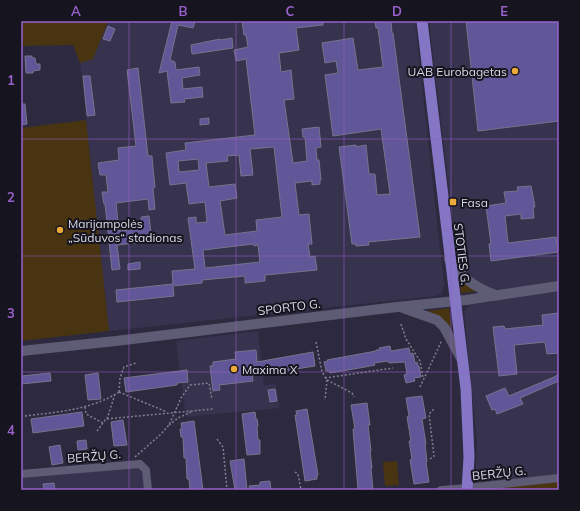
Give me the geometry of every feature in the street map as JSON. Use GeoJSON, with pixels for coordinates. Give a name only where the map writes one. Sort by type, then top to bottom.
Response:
{"type":"FeatureCollection","features":[{"type":"Feature","properties":{"kind":"main road","name":"STOTIES G."},"geometry":{"type":"LineString","coordinates":[[422,21],[462,360],[469,435],[467,489]]}},
{"type":"Feature","properties":{"kind":"street"},"geometry":{"type":"LineString","coordinates":[[449,259],[467,281],[477,288],[497,296]]}},
{"type":"Feature","properties":{"kind":"street","name":"SPORTO G."},"geometry":{"type":"LineString","coordinates":[[21,351],[497,296],[559,286]]}},
{"type":"Feature","properties":{"kind":"street"},"geometry":{"type":"LineString","coordinates":[[397,307],[437,320],[447,331],[462,360]]}},
{"type":"Feature","properties":{"kind":"street","name":"BERŽŲ G."},"geometry":{"type":"LineString","coordinates":[[21,474],[140,464],[146,470],[148,490]]}},
{"type":"Feature","properties":{"kind":"street","name":"BERŽŲ G."},"geometry":{"type":"LineString","coordinates":[[441,490],[467,489],[559,478]]}},
{"type":"Feature","properties":{"kind":"path"},"geometry":{"type":"LineString","coordinates":[[401,324],[406,339],[420,361],[423,380]]}},
{"type":"Feature","properties":{"kind":"path"},"geometry":{"type":"LineString","coordinates":[[420,387],[447,331]]}},
{"type":"Feature","properties":{"kind":"path"},"geometry":{"type":"LineString","coordinates":[[316,342],[322,372],[325,378],[352,393],[354,397]]}},
{"type":"Feature","properties":{"kind":"path"},"geometry":{"type":"LineString","coordinates":[[119,392],[120,378],[124,367],[136,363]]}},
{"type":"Feature","properties":{"kind":"path"},"geometry":{"type":"LineString","coordinates":[[325,378],[393,368]]}},
{"type":"Feature","properties":{"kind":"path"},"geometry":{"type":"LineString","coordinates":[[326,400],[327,380]]}},
{"type":"Feature","properties":{"kind":"path"},"geometry":{"type":"LineString","coordinates":[[169,425],[173,412],[190,385],[209,383],[212,399]]}},
{"type":"Feature","properties":{"kind":"path"},"geometry":{"type":"LineString","coordinates":[[25,416],[85,407],[102,401],[119,392],[168,413]]}},
{"type":"Feature","properties":{"kind":"path"},"geometry":{"type":"LineString","coordinates":[[97,431],[106,419],[115,394]]}},
{"type":"Feature","properties":{"kind":"path"},"geometry":{"type":"LineString","coordinates":[[85,407],[86,414],[103,423]]}},
{"type":"Feature","properties":{"kind":"path"},"geometry":{"type":"LineString","coordinates":[[430,459],[434,456],[429,414],[436,408]]}},
{"type":"Feature","properties":{"kind":"path"},"geometry":{"type":"LineString","coordinates":[[106,419],[213,409]]}},
{"type":"Feature","properties":{"kind":"path"},"geometry":{"type":"LineString","coordinates":[[135,457],[169,425],[192,411]]}},
{"type":"Feature","properties":{"kind":"path"},"geometry":{"type":"LineString","coordinates":[[217,439],[223,447],[227,490]]}},
{"type":"Feature","properties":{"kind":"path"},"geometry":{"type":"LineString","coordinates":[[295,472],[298,474],[301,490]]}},
{"type":"Feature","properties":{"kind":"shaded area"},"geometry":{"type":"Polygon","coordinates":[[[21,21],[108,21],[93,59],[80,63],[73,45],[21,46],[21,21]]]}},
{"type":"Feature","properties":{"kind":"shaded area"},"geometry":{"type":"Polygon","coordinates":[[[108,21],[415,21],[444,285],[442,293],[436,296],[109,331],[86,120],[87,116],[80,63],[93,59],[108,21]]]}},
{"type":"Feature","properties":{"kind":"shaded area"},"geometry":{"type":"Polygon","coordinates":[[[429,21],[559,21],[559,476],[475,486],[477,442],[464,311],[470,305],[493,302],[492,288],[472,283],[457,257],[429,21]]]}},
{"type":"Feature","properties":{"kind":"shaded area","name":"Marijampolės „Sūduvos“ stadionas"},"geometry":{"type":"Polygon","coordinates":[[[86,120],[109,331],[21,341],[21,128],[86,120]]]}},
{"type":"Feature","properties":{"kind":"shaded area"},"geometry":{"type":"Polygon","coordinates":[[[458,274],[479,291],[461,293],[458,274]]]}},
{"type":"Feature","properties":{"kind":"shaded area"},"geometry":{"type":"Polygon","coordinates":[[[449,308],[452,336],[421,312],[449,308]]]}},
{"type":"Feature","properties":{"kind":"shaded area"},"geometry":{"type":"Polygon","coordinates":[[[258,331],[264,385],[276,384],[280,408],[186,417],[176,341],[258,331]]]}},
{"type":"Feature","properties":{"kind":"shaded area"},"geometry":{"type":"Polygon","coordinates":[[[397,461],[399,485],[385,486],[383,462],[397,461]]]}},
{"type":"Feature","properties":{"kind":"shaded area"},"geometry":{"type":"Polygon","coordinates":[[[140,464],[148,490],[21,490],[21,474],[140,464]]]}},
{"type":"Feature","properties":{"kind":"shaded area"},"geometry":{"type":"Polygon","coordinates":[[[559,476],[559,490],[475,490],[559,476]]]}},
{"type":"Feature","properties":{"kind":"building"},"geometry":{"type":"Polygon","coordinates":[[[172,21],[195,21],[193,28],[178,25],[170,60],[175,62],[176,70],[199,67],[200,75],[182,78],[183,89],[202,87],[203,97],[184,99],[185,102],[171,103],[167,71],[159,73],[172,21]]]}},
{"type":"Feature","properties":{"kind":"building"},"geometry":{"type":"Polygon","coordinates":[[[242,21],[323,21],[323,25],[296,28],[299,50],[279,53],[281,72],[291,70],[294,99],[284,100],[293,163],[307,161],[305,137],[303,137],[302,129],[319,127],[321,147],[316,148],[317,160],[319,160],[320,184],[312,185],[312,181],[295,183],[299,215],[309,214],[312,244],[308,244],[310,257],[315,256],[317,270],[265,275],[265,281],[245,283],[245,276],[202,280],[202,283],[173,286],[174,296],[117,302],[116,290],[173,284],[172,271],[195,269],[188,218],[196,217],[196,223],[207,222],[205,202],[189,204],[186,183],[170,185],[166,153],[186,150],[185,143],[255,135],[246,59],[236,61],[234,50],[248,47],[246,35],[244,35],[242,21]],[[274,147],[250,149],[253,175],[241,176],[239,155],[227,156],[228,161],[206,163],[209,187],[235,184],[237,198],[220,201],[225,235],[257,231],[256,220],[282,217],[274,147]],[[198,159],[178,161],[179,172],[199,170],[198,159]],[[253,244],[203,250],[205,268],[260,262],[258,245],[254,246],[253,244]]]}},
{"type":"Feature","properties":{"kind":"building"},"geometry":{"type":"Polygon","coordinates":[[[375,21],[391,21],[420,237],[368,242],[369,245],[356,246],[356,244],[352,244],[339,147],[356,145],[356,147],[366,145],[369,174],[375,174],[377,195],[390,194],[381,129],[333,136],[325,75],[338,73],[336,61],[325,63],[322,43],[353,38],[358,70],[383,67],[378,28],[376,28],[375,21]]]}},
{"type":"Feature","properties":{"kind":"building","name":"UAB Eurobagetas"},"geometry":{"type":"Polygon","coordinates":[[[466,21],[559,21],[559,121],[478,131],[466,21]]]}},
{"type":"Feature","properties":{"kind":"building"},"geometry":{"type":"Polygon","coordinates":[[[108,26],[115,29],[110,41],[103,39],[108,26]]]}},
{"type":"Feature","properties":{"kind":"building"},"geometry":{"type":"Polygon","coordinates":[[[232,38],[233,48],[192,54],[191,45],[232,38]]]}},
{"type":"Feature","properties":{"kind":"building"},"geometry":{"type":"Polygon","coordinates":[[[25,56],[32,56],[32,58],[35,58],[36,64],[40,64],[40,70],[33,71],[33,73],[26,73],[25,56]]]}},
{"type":"Feature","properties":{"kind":"building"},"geometry":{"type":"Polygon","coordinates":[[[138,68],[148,156],[152,156],[155,187],[153,188],[155,209],[149,210],[148,199],[116,203],[119,231],[142,228],[141,217],[149,216],[152,241],[117,245],[120,269],[112,270],[105,204],[102,192],[108,192],[106,175],[100,175],[98,163],[119,160],[118,148],[136,146],[127,70],[138,68]]]}},
{"type":"Feature","properties":{"kind":"building"},"geometry":{"type":"Polygon","coordinates":[[[83,76],[90,76],[95,115],[87,116],[83,76]]]}},
{"type":"Feature","properties":{"kind":"building"},"geometry":{"type":"Polygon","coordinates":[[[21,104],[25,104],[27,124],[21,125],[21,104]]]}},
{"type":"Feature","properties":{"kind":"building"},"geometry":{"type":"Polygon","coordinates":[[[209,118],[209,124],[200,125],[200,119],[209,118]]]}},
{"type":"Feature","properties":{"kind":"building"},"geometry":{"type":"Polygon","coordinates":[[[531,186],[535,207],[533,207],[534,218],[521,219],[521,214],[505,216],[508,243],[556,237],[558,252],[491,261],[489,244],[491,244],[486,206],[506,203],[504,192],[518,191],[517,187],[531,186]]]}},
{"type":"Feature","properties":{"kind":"building"},"geometry":{"type":"Polygon","coordinates":[[[140,262],[140,269],[128,270],[128,264],[140,262]]]}},
{"type":"Feature","properties":{"kind":"building"},"geometry":{"type":"Polygon","coordinates":[[[559,313],[559,353],[547,354],[545,342],[514,345],[517,374],[499,376],[493,327],[504,326],[505,329],[543,325],[542,315],[559,313]]]}},
{"type":"Feature","properties":{"kind":"building"},"geometry":{"type":"Polygon","coordinates":[[[390,346],[391,351],[409,348],[410,354],[413,353],[415,363],[417,362],[419,366],[421,377],[414,378],[415,381],[406,383],[404,375],[407,374],[405,362],[389,363],[388,361],[374,363],[375,365],[330,373],[329,371],[326,371],[324,362],[328,361],[327,360],[376,351],[380,350],[379,348],[390,346]]]}},
{"type":"Feature","properties":{"kind":"building","name":"Maxima X"},"geometry":{"type":"Polygon","coordinates":[[[256,350],[257,362],[313,352],[315,366],[264,374],[264,371],[252,373],[253,381],[219,385],[220,390],[213,391],[210,366],[213,366],[213,362],[236,359],[235,352],[256,350]]]}},
{"type":"Feature","properties":{"kind":"building"},"geometry":{"type":"Polygon","coordinates":[[[187,370],[188,382],[177,383],[177,385],[126,392],[124,378],[187,370]]]}},
{"type":"Feature","properties":{"kind":"building"},"geometry":{"type":"Polygon","coordinates":[[[50,373],[51,381],[21,384],[21,376],[50,373]]]}},
{"type":"Feature","properties":{"kind":"building"},"geometry":{"type":"Polygon","coordinates":[[[98,373],[101,399],[88,400],[85,375],[98,373]]]}},
{"type":"Feature","properties":{"kind":"building"},"geometry":{"type":"Polygon","coordinates":[[[559,374],[559,381],[520,398],[523,404],[497,414],[495,409],[492,410],[486,396],[505,388],[509,396],[559,374]]]}},
{"type":"Feature","properties":{"kind":"building"},"geometry":{"type":"Polygon","coordinates":[[[275,389],[277,401],[270,402],[268,390],[275,389]]]}},
{"type":"Feature","properties":{"kind":"building"},"geometry":{"type":"Polygon","coordinates":[[[422,396],[426,418],[422,419],[426,444],[426,462],[429,482],[414,484],[410,460],[412,459],[409,441],[411,441],[407,417],[409,416],[406,398],[422,396]]]}},
{"type":"Feature","properties":{"kind":"building"},"geometry":{"type":"Polygon","coordinates":[[[367,403],[370,425],[368,425],[373,489],[358,490],[353,429],[355,429],[351,405],[367,403]]]}},
{"type":"Feature","properties":{"kind":"building"},"geometry":{"type":"Polygon","coordinates":[[[307,409],[318,475],[317,479],[305,481],[295,415],[297,415],[296,411],[307,409]]]}},
{"type":"Feature","properties":{"kind":"building"},"geometry":{"type":"Polygon","coordinates":[[[82,412],[84,426],[33,433],[31,419],[82,412]]]}},
{"type":"Feature","properties":{"kind":"building"},"geometry":{"type":"Polygon","coordinates":[[[255,412],[258,426],[258,440],[260,440],[260,454],[247,455],[242,414],[255,412]]]}},
{"type":"Feature","properties":{"kind":"building"},"geometry":{"type":"Polygon","coordinates":[[[123,420],[127,445],[114,446],[111,422],[123,420]]]}},
{"type":"Feature","properties":{"kind":"building"},"geometry":{"type":"Polygon","coordinates":[[[194,421],[203,490],[190,490],[189,479],[187,479],[186,458],[184,458],[183,437],[181,437],[181,423],[194,421]]]}},
{"type":"Feature","properties":{"kind":"building"},"geometry":{"type":"Polygon","coordinates":[[[86,440],[87,449],[78,450],[77,441],[86,440]]]}},
{"type":"Feature","properties":{"kind":"building"},"geometry":{"type":"Polygon","coordinates":[[[60,445],[63,463],[52,465],[49,447],[60,445]]]}},
{"type":"Feature","properties":{"kind":"building"},"geometry":{"type":"Polygon","coordinates":[[[244,459],[247,490],[235,490],[230,461],[244,459]]]}},
{"type":"Feature","properties":{"kind":"building"},"geometry":{"type":"Polygon","coordinates":[[[270,481],[271,490],[250,490],[249,486],[260,485],[260,482],[270,481]]]}},
{"type":"Feature","properties":{"kind":"building"},"geometry":{"type":"Polygon","coordinates":[[[54,483],[55,490],[44,490],[43,484],[54,483]]]}},
{"type":"Feature","properties":{"kind":"place","name":"UAB Eurobagetas"},"geometry":{"type":"Point","coordinates":[515,71]}},
{"type":"Feature","properties":{"kind":"place","name":"Fasa"},"geometry":{"type":"Point","coordinates":[453,202]}},
{"type":"Feature","properties":{"kind":"place","name":"Marijampolės „Sūduvos“ stadionas"},"geometry":{"type":"Point","coordinates":[60,230]}},
{"type":"Feature","properties":{"kind":"place","name":"Maxima X"},"geometry":{"type":"Point","coordinates":[234,369]}}]}
